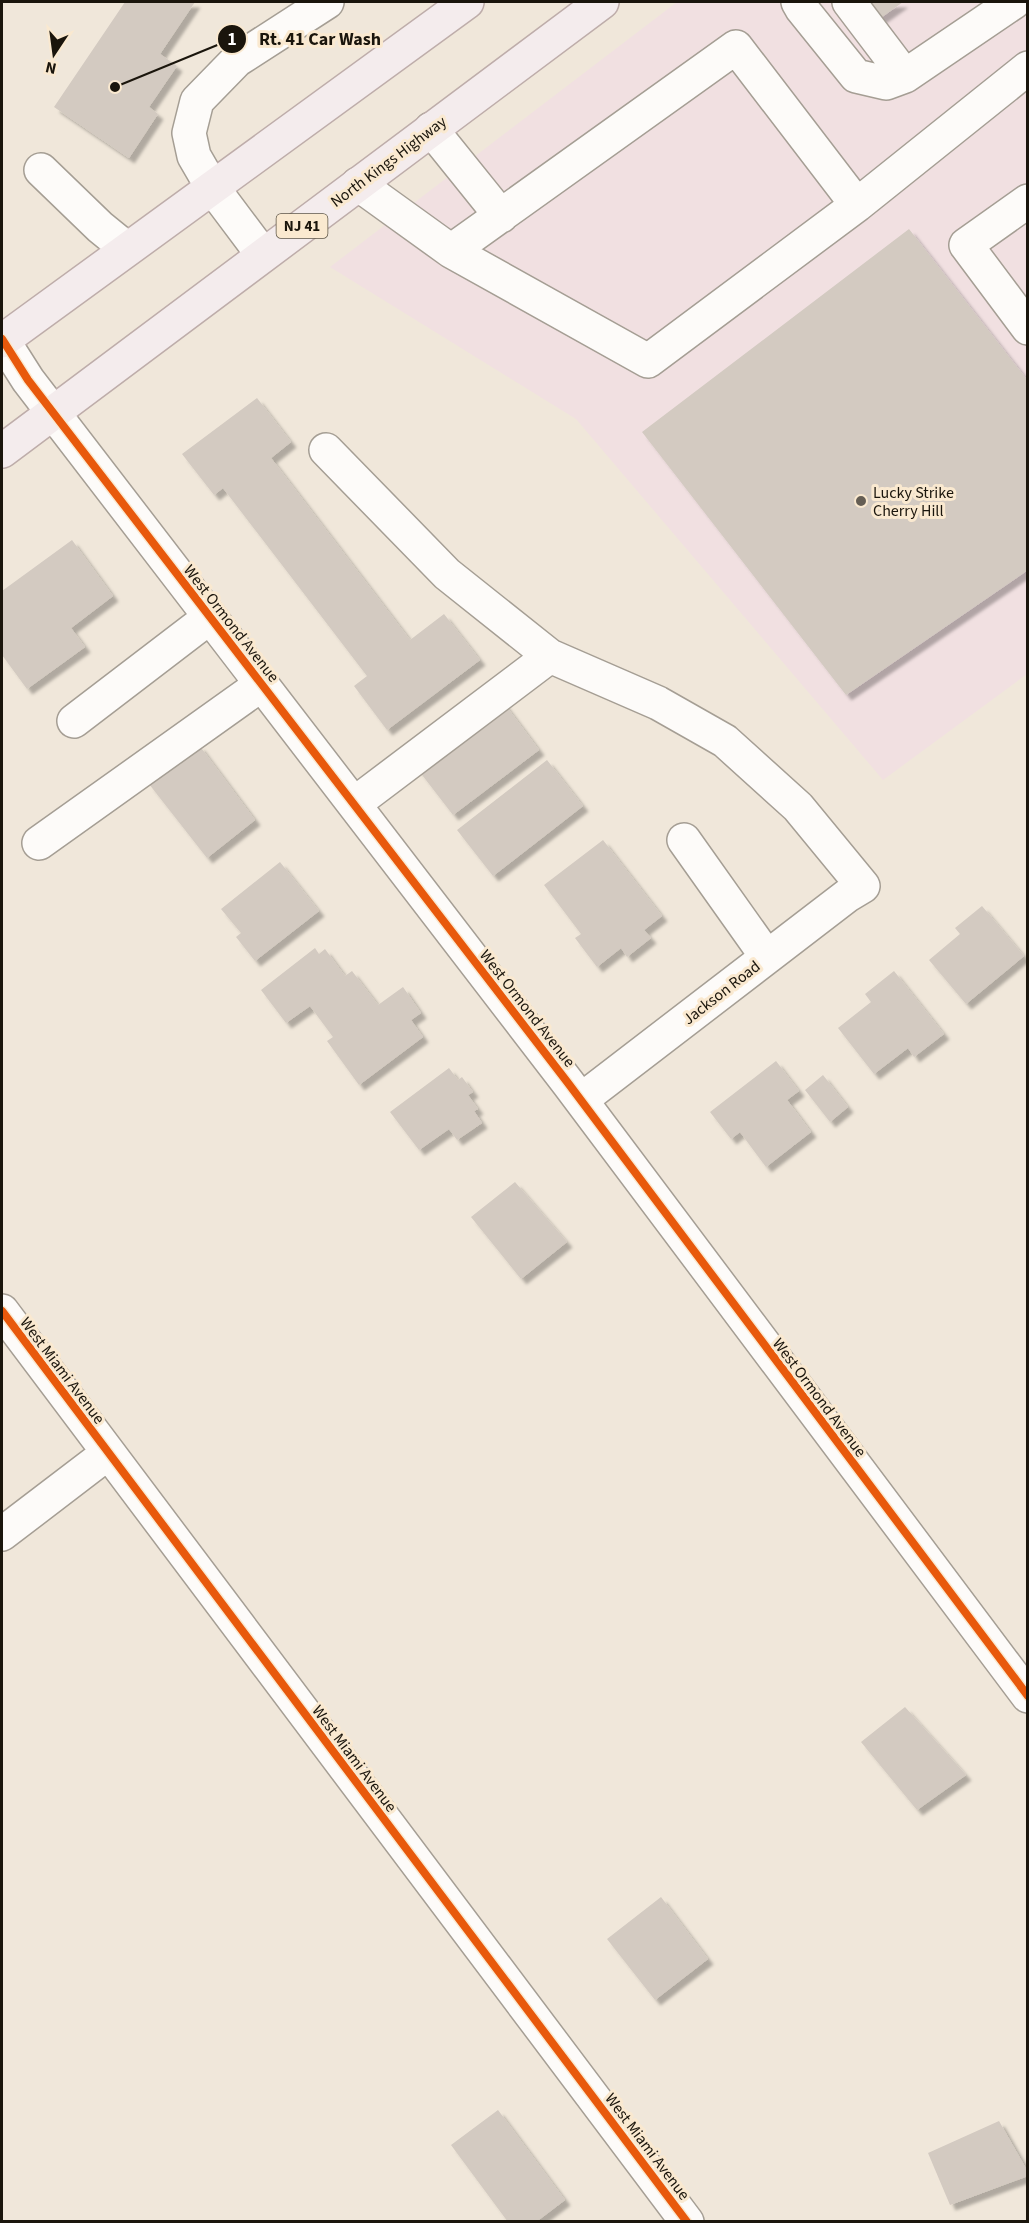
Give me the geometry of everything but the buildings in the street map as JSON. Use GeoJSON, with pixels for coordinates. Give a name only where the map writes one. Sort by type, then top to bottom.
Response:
{"type":"FeatureCollection","features":[{"type":"Feature","properties":{"kind":"main road"},"geometry":{"type":"LineString","coordinates":[[2,340],[467,2]]}},
{"type":"Feature","properties":{"kind":"main road","name":"North Kings Highway"},"geometry":{"type":"LineString","coordinates":[[2,451],[602,2]]}},
{"type":"Feature","properties":{"kind":"street"},"geometry":{"type":"LineString","coordinates":[[263,255],[212,187],[194,156],[189,133],[197,101],[237,60],[327,2]]}},
{"type":"Feature","properties":{"kind":"street"},"geometry":{"type":"LineString","coordinates":[[798,2],[856,75],[886,83],[905,76],[1014,2]]}},
{"type":"Feature","properties":{"kind":"street"},"geometry":{"type":"LineString","coordinates":[[849,2],[905,76]]}},
{"type":"Feature","properties":{"kind":"street"},"geometry":{"type":"LineString","coordinates":[[451,252],[736,47],[857,205]]}},
{"type":"Feature","properties":{"kind":"street"},"geometry":{"type":"LineString","coordinates":[[358,184],[451,252],[648,361],[857,205],[1028,68]]}},
{"type":"Feature","properties":{"kind":"street"},"geometry":{"type":"LineString","coordinates":[[431,129],[501,216]]}},
{"type":"Feature","properties":{"kind":"street"},"geometry":{"type":"LineString","coordinates":[[41,170],[100,227],[127,249]]}},
{"type":"Feature","properties":{"kind":"street"},"geometry":{"type":"LineString","coordinates":[[1028,201],[966,245],[1028,328]]}},
{"type":"Feature","properties":{"kind":"street","name":"West Ormond Avenue"},"geometry":{"type":"LineString","coordinates":[[2,340],[28,380],[581,1100],[1028,1696]]}},
{"type":"Feature","properties":{"kind":"street"},"geometry":{"type":"LineString","coordinates":[[326,450],[447,574],[550,656],[354,804]]}},
{"type":"Feature","properties":{"kind":"street"},"geometry":{"type":"LineString","coordinates":[[74,721],[210,617]]}},
{"type":"Feature","properties":{"kind":"street","name":"Jackson Road"},"geometry":{"type":"LineString","coordinates":[[550,656],[658,703],[725,741],[798,807],[863,886],[848,895],[581,1100]]}},
{"type":"Feature","properties":{"kind":"street"},"geometry":{"type":"LineString","coordinates":[[39,843],[262,684]]}},
{"type":"Feature","properties":{"kind":"street"},"geometry":{"type":"LineString","coordinates":[[684,840],[767,957]]}},
{"type":"Feature","properties":{"kind":"street","name":"West Miami Avenue"},"geometry":{"type":"LineString","coordinates":[[2,1311],[687,2222]]}},
{"type":"Feature","properties":{"kind":"street"},"geometry":{"type":"LineString","coordinates":[[2,1534],[108,1453]]}},
{"type":"Feature","properties":{"kind":"shaded area"},"geometry":{"type":"Polygon","coordinates":[[[677,2],[1027,2],[1027,674],[883,780],[576,419],[330,267],[677,2]]]}},
{"type":"Feature","properties":{"kind":"cycle path"},"geometry":{"type":"LineString","coordinates":[[2,339],[28,380],[568,1083],[1028,1696]]}},
{"type":"Feature","properties":{"kind":"cycle path"},"geometry":{"type":"LineString","coordinates":[[2,1311],[687,2222]]}},
{"type":"Feature","properties":{"kind":"place","name":"Rt. 41 Car Wash"},"geometry":{"type":"Point","coordinates":[115,87]}},
{"type":"Feature","properties":{"kind":"place","name":"Lucky Strike Cherry Hill"},"geometry":{"type":"Point","coordinates":[861,501]}}]}
